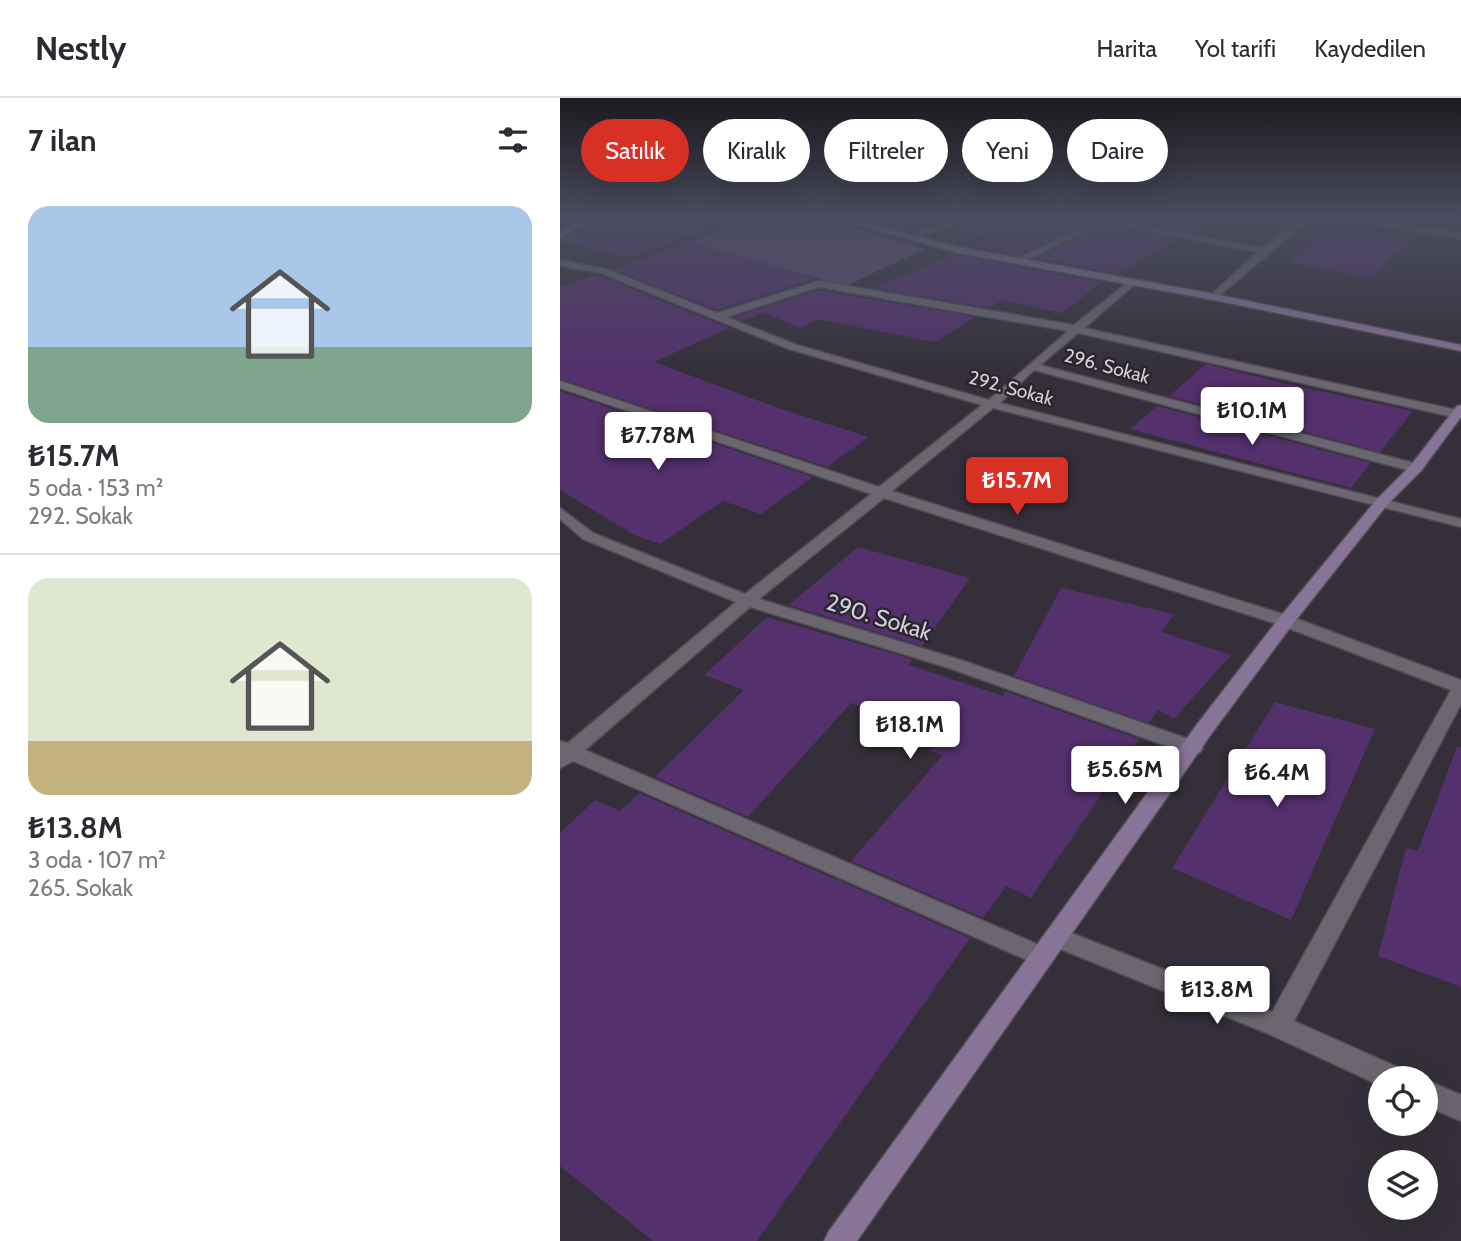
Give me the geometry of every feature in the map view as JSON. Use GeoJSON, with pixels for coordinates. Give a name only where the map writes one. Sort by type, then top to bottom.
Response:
{"type":"FeatureCollection","features":[{"type":"Feature","properties":{"kind":"street","name":"292. Sokak"},"geometry":{"type":"LineString","coordinates":[[599,270],[793,347],[991,404],[1461,523]]}},
{"type":"Feature","properties":{"kind":"street"},"geometry":{"type":"LineString","coordinates":[[1068,270],[1214,297],[1461,348]]}},
{"type":"Feature","properties":{"kind":"street"},"geometry":{"type":"LineString","coordinates":[[1214,297],[1243,270]]}},
{"type":"Feature","properties":{"kind":"street"},"geometry":{"type":"LineString","coordinates":[[1132,282],[991,404],[563,754],[1049,947],[1278,1026],[1368,1067]]}},
{"type":"Feature","properties":{"kind":"street","name":"296. Sokak"},"geometry":{"type":"LineString","coordinates":[[715,317],[819,284],[1076,329],[1459,411]]}},
{"type":"Feature","properties":{"kind":"street","name":"296. Sokak"},"geometry":{"type":"LineString","coordinates":[[1032,366],[1416,468]]}},
{"type":"Feature","properties":{"kind":"street"},"geometry":{"type":"LineString","coordinates":[[560,384],[883,493],[1286,621],[1461,687],[1278,1026]]}},
{"type":"Feature","properties":{"kind":"street"},"geometry":{"type":"LineString","coordinates":[[839,1241],[1286,621],[1382,502],[1416,468],[1459,411]]}},
{"type":"Feature","properties":{"kind":"street","name":"290. Sokak"},"geometry":{"type":"LineString","coordinates":[[560,512],[588,536],[747,601],[955,664],[1193,748]]}},
{"type":"Feature","properties":{"kind":"street"},"geometry":{"type":"LineString","coordinates":[[1438,1098],[1461,1108]]}},
{"type":"Feature","properties":{"kind":"shaded area"},"geometry":{"type":"Polygon","coordinates":[[[788,270],[879,270],[845,286],[788,270]]]}},
{"type":"Feature","properties":{"kind":"building"},"geometry":{"type":"Polygon","coordinates":[[[616,270],[791,270],[826,280],[818,278],[717,310],[616,270]]]}},
{"type":"Feature","properties":{"kind":"building"},"geometry":{"type":"Polygon","coordinates":[[[916,270],[1038,270],[1102,282],[1062,313],[1002,300],[990,308],[873,288],[916,270]]]}},
{"type":"Feature","properties":{"kind":"building"},"geometry":{"type":"Polygon","coordinates":[[[1098,270],[1123,270],[1117,274],[1098,270]]]}},
{"type":"Feature","properties":{"kind":"building"},"geometry":{"type":"Polygon","coordinates":[[[1333,270],[1380,270],[1372,278],[1333,270]]]}},
{"type":"Feature","properties":{"kind":"building"},"geometry":{"type":"Polygon","coordinates":[[[596,275],[729,328],[654,362],[781,409],[869,437],[827,467],[560,379],[560,287],[596,275]]]}},
{"type":"Feature","properties":{"kind":"building"},"geometry":{"type":"Polygon","coordinates":[[[819,290],[975,317],[935,342],[817,319],[800,328],[763,312],[743,321],[734,317],[819,290]]]}},
{"type":"Feature","properties":{"kind":"building"},"geometry":{"type":"Polygon","coordinates":[[[1206,364],[1413,411],[1380,452],[1169,396],[1206,364]]]}},
{"type":"Feature","properties":{"kind":"building"},"geometry":{"type":"Polygon","coordinates":[[[560,391],[813,477],[761,514],[723,501],[660,544],[634,535],[560,490],[560,391]]]}},
{"type":"Feature","properties":{"kind":"building"},"geometry":{"type":"Polygon","coordinates":[[[1157,406],[1371,463],[1351,488],[1130,429],[1157,406]]]}},
{"type":"Feature","properties":{"kind":"building"},"geometry":{"type":"Polygon","coordinates":[[[858,547],[970,578],[922,646],[789,605],[858,547]]]}},
{"type":"Feature","properties":{"kind":"building"},"geometry":{"type":"Polygon","coordinates":[[[1061,588],[1174,614],[1162,632],[1231,655],[1174,719],[1158,710],[1149,723],[1014,676],[1061,588]]]}},
{"type":"Feature","properties":{"kind":"building"},"geometry":{"type":"Polygon","coordinates":[[[767,617],[912,659],[909,665],[1003,696],[1005,691],[1139,739],[1031,898],[1006,886],[983,918],[851,861],[943,755],[930,751],[942,736],[851,703],[748,817],[655,777],[744,690],[704,675],[767,617]]]}},
{"type":"Feature","properties":{"kind":"building"},"geometry":{"type":"Polygon","coordinates":[[[1275,702],[1375,729],[1291,920],[1172,868],[1275,702]]]}},
{"type":"Feature","properties":{"kind":"building"},"geometry":{"type":"Polygon","coordinates":[[[1457,747],[1461,747],[1461,987],[1378,956],[1406,848],[1418,851],[1457,747]]]}},
{"type":"Feature","properties":{"kind":"building"},"geometry":{"type":"Polygon","coordinates":[[[639,793],[970,938],[757,1241],[653,1241],[560,1166],[560,833],[595,800],[620,811],[639,793]]]}}]}
